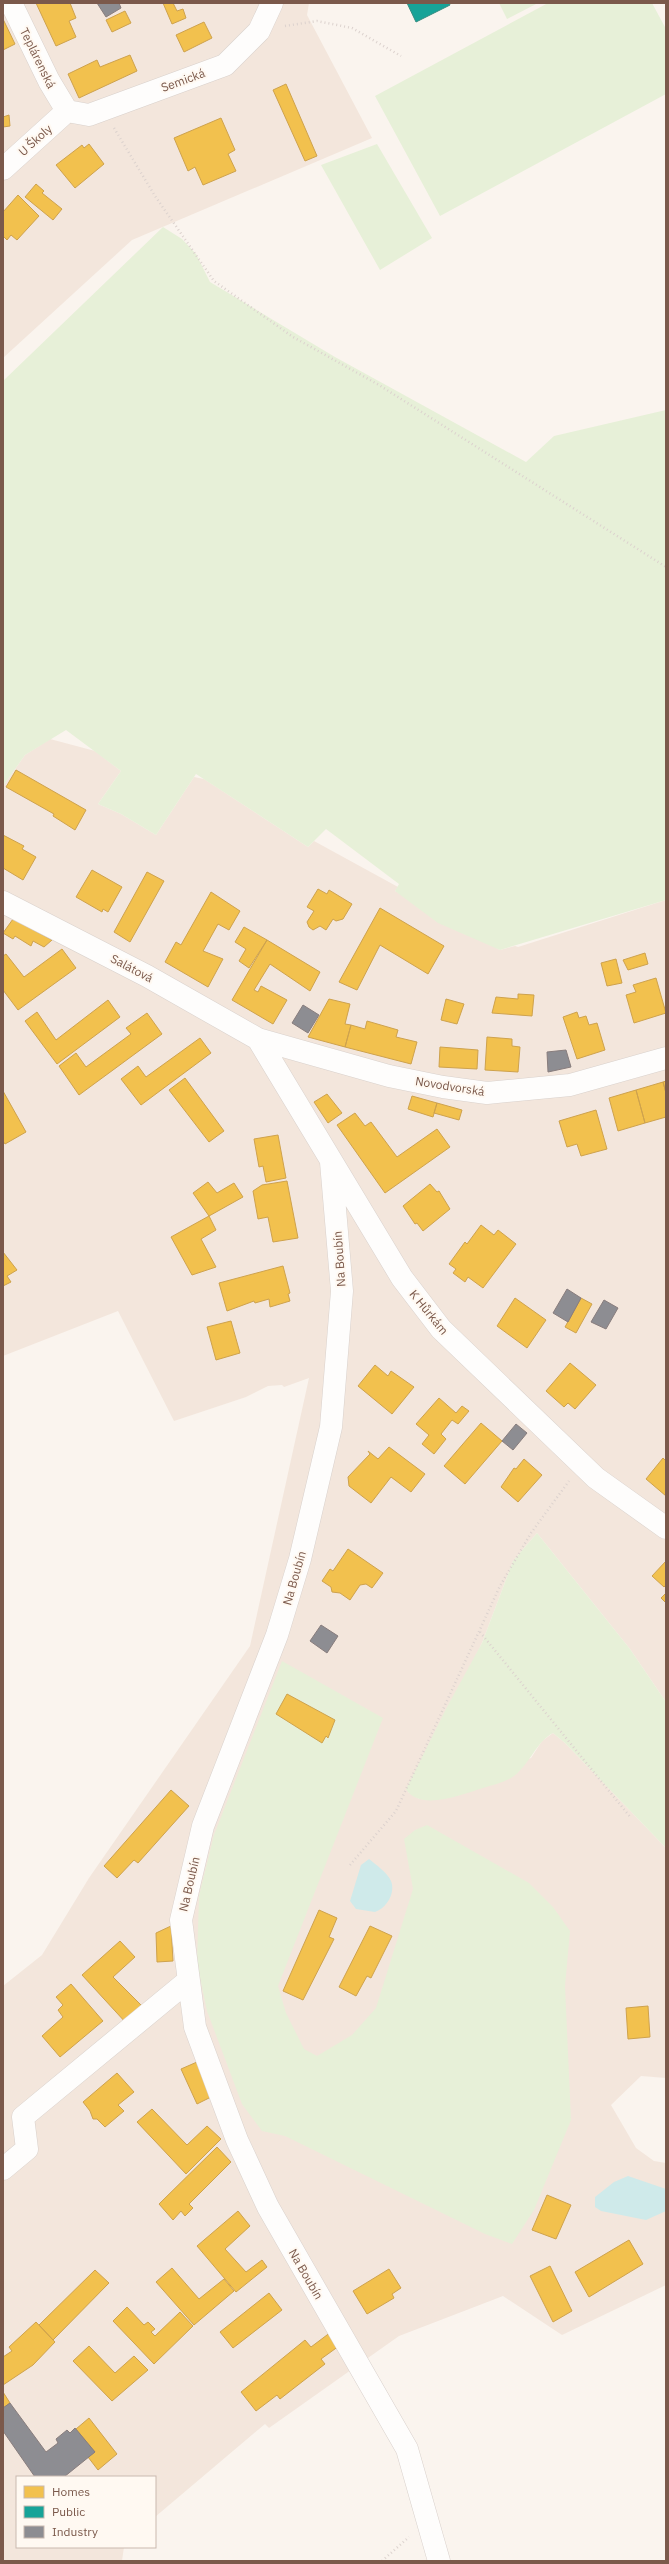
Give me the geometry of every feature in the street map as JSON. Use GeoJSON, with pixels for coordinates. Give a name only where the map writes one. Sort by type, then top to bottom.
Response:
{"type":"FeatureCollection","features":[{"type":"Feature","properties":{"kind":"street","name":"Teplárenská"},"geometry":{"type":"LineString","coordinates":[[11,3],[48,81],[67,111]]}},
{"type":"Feature","properties":{"kind":"street","name":"Semická"},"geometry":{"type":"LineString","coordinates":[[67,111],[88,114],[226,65],[259,31],[272,3]]}},
{"type":"Feature","properties":{"kind":"street","name":"U Školy"},"geometry":{"type":"LineString","coordinates":[[3,169],[67,111]]}},
{"type":"Feature","properties":{"kind":"street","name":"Salátová"},"geometry":{"type":"LineString","coordinates":[[3,902],[147,976],[258,1040]]}},
{"type":"Feature","properties":{"kind":"street","name":"Novodvorská"},"geometry":{"type":"LineString","coordinates":[[258,1040],[388,1076],[443,1087],[487,1093],[570,1085],[666,1058]]}},
{"type":"Feature","properties":{"kind":"street","name":"K Hůrkám"},"geometry":{"type":"LineString","coordinates":[[258,1040],[402,1278],[441,1329],[596,1478],[666,1528]]}},
{"type":"Feature","properties":{"kind":"street","name":"Na Boubín"},"geometry":{"type":"LineString","coordinates":[[331,1162],[342,1291],[331,1427],[300,1559],[277,1636],[203,1826],[181,1920],[195,2027],[237,2140],[268,2207],[407,2449],[429,2520],[439,2561]]}},
{"type":"Feature","properties":{"kind":"street"},"geometry":{"type":"LineString","coordinates":[[3,2170],[26,2149],[23,2117],[189,1980]]}},
{"type":"Feature","properties":{"kind":"path"},"geometry":{"type":"LineString","coordinates":[[259,31],[317,21],[352,28],[401,56]]}},
{"type":"Feature","properties":{"kind":"path"},"geometry":{"type":"LineString","coordinates":[[103,109],[155,196],[214,281],[293,337],[379,385],[666,567]]}},
{"type":"Feature","properties":{"kind":"path"},"geometry":{"type":"LineString","coordinates":[[350,1865],[396,1811],[500,1586],[531,1533],[582,1464]]}},
{"type":"Feature","properties":{"kind":"path"},"geometry":{"type":"LineString","coordinates":[[480,1632],[631,1818]]}},
{"type":"Feature","properties":{"kind":"path"},"geometry":{"type":"LineString","coordinates":[[382,2561],[429,2520]]}},
{"type":"Feature","properties":{"kind":"shaded area"},"geometry":{"type":"Polygon","coordinates":[[[3,3],[309,3],[307,15],[372,138],[132,240],[3,358],[3,3]]]}},
{"type":"Feature","properties":{"kind":"shaded area"},"geometry":{"type":"Polygon","coordinates":[[[50,739],[95,751],[121,771],[98,804],[121,814],[156,835],[194,777],[204,779],[308,847],[314,841],[398,887],[395,891],[500,950],[515,946],[518,947],[666,900],[666,1702],[630,1649],[537,1533],[513,1561],[482,1643],[408,1792],[419,1799],[531,1758],[542,1741],[553,1733],[565,1743],[666,1848],[666,2078],[641,2076],[611,2105],[636,2148],[654,2161],[666,2163],[666,2285],[562,2335],[503,2296],[399,2336],[269,2428],[265,2424],[156,2516],[156,2476],[16,2476],[16,2548],[124,2548],[122,2561],[3,2561],[3,1986],[42,1955],[89,1878],[250,1646],[309,1378],[284,1387],[282,1385],[268,1386],[246,1397],[174,1421],[118,1311],[3,1356],[3,786],[25,755],[50,739]]]}},
{"type":"Feature","properties":{"kind":"green space"},"geometry":{"type":"Polygon","coordinates":[[[499,3],[538,3],[507,19],[499,3]]]}},
{"type":"Feature","properties":{"kind":"green space"},"geometry":{"type":"Polygon","coordinates":[[[548,3],[652,3],[666,29],[666,94],[440,216],[375,96],[548,3]]]}},
{"type":"Feature","properties":{"kind":"green space"},"geometry":{"type":"Polygon","coordinates":[[[377,144],[432,238],[380,270],[321,165],[377,144]]]}},
{"type":"Feature","properties":{"kind":"green space"},"geometry":{"type":"Polygon","coordinates":[[[163,227],[182,239],[196,254],[210,282],[335,357],[526,462],[554,436],[666,410],[666,900],[500,950],[438,923],[395,891],[399,884],[326,829],[308,847],[196,774],[156,835],[121,814],[98,804],[121,771],[66,730],[25,755],[3,786],[3,381],[163,227]]]}},
{"type":"Feature","properties":{"kind":"green space"},"geometry":{"type":"Polygon","coordinates":[[[537,1533],[630,1649],[666,1702],[666,1848],[565,1743],[553,1733],[537,1747],[520,1771],[503,1782],[454,1797],[431,1800],[412,1796],[406,1789],[447,1707],[482,1643],[513,1561],[537,1533]]]}},
{"type":"Feature","properties":{"kind":"green space"},"geometry":{"type":"Polygon","coordinates":[[[282,1661],[383,1718],[278,1986],[286,2013],[304,2049],[317,2056],[352,2035],[376,2008],[413,1889],[404,1839],[415,1830],[427,1825],[529,1883],[553,1907],[570,1931],[565,1986],[571,2120],[534,2210],[512,2244],[485,2234],[285,2136],[262,2131],[242,2104],[207,2011],[197,1963],[199,1896],[214,1835],[282,1661]]]}},
{"type":"Feature","properties":{"kind":"water"},"geometry":{"type":"Polygon","coordinates":[[[369,1859],[387,1875],[392,1886],[389,1900],[383,1908],[375,1912],[356,1909],[350,1901],[361,1865],[369,1859]]]}},
{"type":"Feature","properties":{"kind":"water"},"geometry":{"type":"Polygon","coordinates":[[[628,2176],[666,2189],[666,2211],[646,2220],[601,2211],[595,2207],[595,2197],[614,2182],[628,2176]]]}},
{"type":"Feature","properties":{"kind":"building: Homes"},"geometry":{"type":"Polygon","coordinates":[[[36,3],[70,3],[76,18],[69,21],[76,37],[56,46],[36,3]]]}},
{"type":"Feature","properties":{"kind":"building: Homes"},"geometry":{"type":"Polygon","coordinates":[[[163,3],[173,3],[177,11],[183,9],[186,18],[172,24],[163,3]]]}},
{"type":"Feature","properties":{"kind":"building: Homes"},"geometry":{"type":"Polygon","coordinates":[[[125,11],[131,23],[112,32],[106,20],[125,11]]]}},
{"type":"Feature","properties":{"kind":"building: Homes"},"geometry":{"type":"Polygon","coordinates":[[[3,19],[15,44],[3,50],[3,19]]]}},
{"type":"Feature","properties":{"kind":"building: Homes"},"geometry":{"type":"Polygon","coordinates":[[[204,22],[212,38],[184,52],[176,35],[204,22]]]}},
{"type":"Feature","properties":{"kind":"building: Homes"},"geometry":{"type":"Polygon","coordinates":[[[130,55],[137,71],[79,98],[68,74],[97,60],[100,67],[130,55]]]}},
{"type":"Feature","properties":{"kind":"building: Homes"},"geometry":{"type":"Polygon","coordinates":[[[286,84],[317,156],[305,161],[273,90],[286,84]]]}},
{"type":"Feature","properties":{"kind":"building: Homes"},"geometry":{"type":"Polygon","coordinates":[[[9,115],[10,126],[3,127],[3,117],[9,115]]]}},
{"type":"Feature","properties":{"kind":"building: Homes"},"geometry":{"type":"Polygon","coordinates":[[[221,118],[235,150],[228,154],[236,171],[203,185],[195,167],[188,171],[174,138],[221,118]]]}},
{"type":"Feature","properties":{"kind":"building: Homes"},"geometry":{"type":"Polygon","coordinates":[[[89,144],[104,164],[75,188],[56,165],[82,145],[84,148],[89,144]]]}},
{"type":"Feature","properties":{"kind":"building: Homes"},"geometry":{"type":"Polygon","coordinates":[[[36,184],[44,191],[42,193],[62,209],[53,220],[25,197],[36,184]]]}},
{"type":"Feature","properties":{"kind":"building: Homes"},"geometry":{"type":"Polygon","coordinates":[[[18,195],[39,216],[17,240],[11,235],[7,240],[3,236],[3,212],[18,195]]]}},
{"type":"Feature","properties":{"kind":"building: Homes"},"geometry":{"type":"Polygon","coordinates":[[[16,770],[86,810],[75,830],[53,816],[54,814],[6,787],[16,770]]]}},
{"type":"Feature","properties":{"kind":"building: Homes"},"geometry":{"type":"Polygon","coordinates":[[[3,835],[24,846],[22,849],[36,857],[23,880],[3,868],[3,835]]]}},
{"type":"Feature","properties":{"kind":"building: Homes"},"geometry":{"type":"Polygon","coordinates":[[[92,870],[122,887],[108,912],[103,909],[102,912],[76,897],[92,870]]]}},
{"type":"Feature","properties":{"kind":"building: Homes"},"geometry":{"type":"Polygon","coordinates":[[[147,872],[164,881],[130,942],[114,932],[147,872]]]}},
{"type":"Feature","properties":{"kind":"building: Homes"},"geometry":{"type":"Polygon","coordinates":[[[318,889],[327,894],[329,890],[352,904],[343,919],[336,921],[333,919],[326,930],[320,926],[313,930],[309,927],[307,922],[314,911],[307,907],[318,889]]]}},
{"type":"Feature","properties":{"kind":"building: Homes"},"geometry":{"type":"Polygon","coordinates":[[[211,892],[240,911],[229,930],[218,924],[203,951],[223,959],[208,987],[165,962],[176,942],[181,945],[211,892]]]}},
{"type":"Feature","properties":{"kind":"building: Homes"},"geometry":{"type":"Polygon","coordinates":[[[380,908],[444,946],[428,974],[380,945],[357,990],[339,982],[380,908]]]}},
{"type":"Feature","properties":{"kind":"building: Homes"},"geometry":{"type":"Polygon","coordinates":[[[13,919],[52,940],[44,947],[33,941],[31,946],[15,936],[13,939],[3,933],[13,919]]]}},
{"type":"Feature","properties":{"kind":"building: Homes"},"geometry":{"type":"Polygon","coordinates":[[[244,927],[267,940],[249,968],[239,961],[246,949],[235,942],[244,927]]]}},
{"type":"Feature","properties":{"kind":"building: Homes"},"geometry":{"type":"Polygon","coordinates":[[[267,940],[320,972],[310,991],[270,964],[254,990],[258,992],[261,986],[287,1000],[273,1024],[232,1000],[267,940]]]}},
{"type":"Feature","properties":{"kind":"building: Homes"},"geometry":{"type":"Polygon","coordinates":[[[62,949],[76,968],[18,1010],[3,990],[3,956],[6,954],[24,977],[62,949]]]}},
{"type":"Feature","properties":{"kind":"building: Homes"},"geometry":{"type":"Polygon","coordinates":[[[645,953],[648,964],[628,970],[623,960],[645,953]]]}},
{"type":"Feature","properties":{"kind":"building: Homes"},"geometry":{"type":"Polygon","coordinates":[[[616,959],[622,983],[607,986],[601,963],[616,959]]]}},
{"type":"Feature","properties":{"kind":"building: Homes"},"geometry":{"type":"Polygon","coordinates":[[[656,978],[666,1013],[634,1023],[626,995],[636,992],[633,985],[656,978]]]}},
{"type":"Feature","properties":{"kind":"building: Homes"},"geometry":{"type":"Polygon","coordinates":[[[518,994],[534,995],[532,1016],[492,1013],[496,997],[518,999],[518,994]]]}},
{"type":"Feature","properties":{"kind":"building: Homes"},"geometry":{"type":"Polygon","coordinates":[[[329,999],[350,1004],[345,1024],[351,1025],[345,1047],[308,1037],[329,999]]]}},
{"type":"Feature","properties":{"kind":"building: Homes"},"geometry":{"type":"Polygon","coordinates":[[[446,999],[464,1004],[457,1024],[441,1020],[446,999]]]}},
{"type":"Feature","properties":{"kind":"building: Homes"},"geometry":{"type":"Polygon","coordinates":[[[108,1000],[120,1017],[57,1064],[25,1021],[37,1012],[56,1040],[108,1000]]]}},
{"type":"Feature","properties":{"kind":"building: Homes"},"geometry":{"type":"Polygon","coordinates":[[[577,1012],[579,1018],[586,1016],[589,1025],[597,1023],[605,1050],[577,1059],[563,1017],[577,1012]]]}},
{"type":"Feature","properties":{"kind":"building: Homes"},"geometry":{"type":"Polygon","coordinates":[[[147,1013],[162,1034],[79,1095],[59,1066],[76,1053],[86,1067],[131,1034],[126,1028],[147,1013]]]}},
{"type":"Feature","properties":{"kind":"building: Homes"},"geometry":{"type":"Polygon","coordinates":[[[367,1021],[398,1030],[396,1037],[417,1042],[411,1064],[345,1047],[351,1025],[365,1029],[367,1021]]]}},
{"type":"Feature","properties":{"kind":"building: Homes"},"geometry":{"type":"Polygon","coordinates":[[[487,1037],[512,1039],[512,1046],[520,1047],[518,1072],[485,1070],[487,1037]]]}},
{"type":"Feature","properties":{"kind":"building: Homes"},"geometry":{"type":"Polygon","coordinates":[[[200,1038],[211,1053],[141,1105],[121,1079],[138,1066],[146,1077],[200,1038]]]}},
{"type":"Feature","properties":{"kind":"building: Homes"},"geometry":{"type":"Polygon","coordinates":[[[440,1047],[478,1050],[477,1069],[439,1067],[440,1047]]]}},
{"type":"Feature","properties":{"kind":"building: Homes"},"geometry":{"type":"Polygon","coordinates":[[[185,1078],[224,1131],[209,1142],[169,1090],[185,1078]]]}},
{"type":"Feature","properties":{"kind":"building: Homes"},"geometry":{"type":"Polygon","coordinates":[[[666,1081],[666,1093],[663,1082],[666,1081]]]}},
{"type":"Feature","properties":{"kind":"building: Homes"},"geometry":{"type":"Polygon","coordinates":[[[663,1082],[666,1093],[666,1117],[645,1123],[636,1090],[663,1082]]]}},
{"type":"Feature","properties":{"kind":"building: Homes"},"geometry":{"type":"Polygon","coordinates":[[[636,1090],[645,1123],[618,1131],[609,1098],[636,1090]]]}},
{"type":"Feature","properties":{"kind":"building: Homes"},"geometry":{"type":"Polygon","coordinates":[[[3,1091],[26,1132],[5,1144],[3,1141],[3,1091]]]}},
{"type":"Feature","properties":{"kind":"building: Homes"},"geometry":{"type":"Polygon","coordinates":[[[327,1094],[342,1113],[328,1123],[314,1102],[327,1094]]]}},
{"type":"Feature","properties":{"kind":"building: Homes"},"geometry":{"type":"Polygon","coordinates":[[[412,1096],[437,1103],[433,1117],[408,1109],[412,1096]]]}},
{"type":"Feature","properties":{"kind":"building: Homes"},"geometry":{"type":"Polygon","coordinates":[[[437,1103],[462,1110],[459,1120],[434,1113],[437,1103]]]}},
{"type":"Feature","properties":{"kind":"building: Homes"},"geometry":{"type":"Polygon","coordinates":[[[596,1110],[607,1149],[581,1156],[577,1144],[567,1147],[559,1121],[596,1110]]]}},
{"type":"Feature","properties":{"kind":"building: Homes"},"geometry":{"type":"Polygon","coordinates":[[[355,1113],[365,1126],[371,1122],[397,1157],[437,1129],[450,1147],[385,1193],[337,1125],[355,1113]]]}},
{"type":"Feature","properties":{"kind":"building: Homes"},"geometry":{"type":"Polygon","coordinates":[[[278,1135],[286,1178],[266,1182],[263,1166],[259,1167],[254,1139],[278,1135]]]}},
{"type":"Feature","properties":{"kind":"building: Homes"},"geometry":{"type":"Polygon","coordinates":[[[287,1181],[298,1238],[273,1242],[268,1217],[258,1219],[253,1191],[262,1185],[287,1181]]]}},
{"type":"Feature","properties":{"kind":"building: Homes"},"geometry":{"type":"Polygon","coordinates":[[[208,1182],[217,1193],[234,1183],[243,1197],[209,1216],[193,1193],[208,1182]]]}},
{"type":"Feature","properties":{"kind":"building: Homes"},"geometry":{"type":"Polygon","coordinates":[[[430,1184],[437,1192],[439,1191],[450,1209],[423,1231],[417,1223],[415,1224],[403,1206],[430,1184]]]}},
{"type":"Feature","properties":{"kind":"building: Homes"},"geometry":{"type":"Polygon","coordinates":[[[209,1216],[216,1230],[201,1239],[216,1267],[192,1275],[171,1237],[209,1216]]]}},
{"type":"Feature","properties":{"kind":"building: Homes"},"geometry":{"type":"Polygon","coordinates":[[[481,1225],[494,1235],[498,1230],[516,1244],[483,1288],[468,1277],[465,1282],[453,1273],[456,1269],[449,1264],[465,1242],[467,1244],[481,1225]]]}},
{"type":"Feature","properties":{"kind":"building: Homes"},"geometry":{"type":"Polygon","coordinates":[[[3,1252],[17,1270],[7,1276],[11,1282],[3,1286],[3,1252]]]}},
{"type":"Feature","properties":{"kind":"building: Homes"},"geometry":{"type":"Polygon","coordinates":[[[283,1266],[290,1293],[288,1294],[290,1301],[270,1307],[269,1299],[255,1303],[254,1301],[227,1311],[219,1283],[283,1266]]]}},
{"type":"Feature","properties":{"kind":"building: Homes"},"geometry":{"type":"Polygon","coordinates":[[[515,1298],[546,1320],[527,1348],[497,1326],[515,1298]]]}},
{"type":"Feature","properties":{"kind":"building: Homes"},"geometry":{"type":"Polygon","coordinates":[[[581,1298],[592,1304],[576,1333],[565,1327],[581,1298]]]}},
{"type":"Feature","properties":{"kind":"building: Homes"},"geometry":{"type":"Polygon","coordinates":[[[231,1321],[240,1353],[216,1360],[207,1327],[231,1321]]]}},
{"type":"Feature","properties":{"kind":"building: Homes"},"geometry":{"type":"Polygon","coordinates":[[[570,1363],[596,1385],[575,1409],[568,1403],[564,1407],[546,1391],[570,1363]]]}},
{"type":"Feature","properties":{"kind":"building: Homes"},"geometry":{"type":"Polygon","coordinates":[[[375,1365],[388,1376],[391,1371],[414,1387],[392,1414],[358,1386],[375,1365]]]}},
{"type":"Feature","properties":{"kind":"building: Homes"},"geometry":{"type":"Polygon","coordinates":[[[439,1398],[456,1413],[462,1406],[469,1411],[458,1424],[452,1420],[441,1434],[446,1439],[434,1454],[422,1444],[429,1435],[416,1424],[439,1398]]]}},
{"type":"Feature","properties":{"kind":"building: Homes"},"geometry":{"type":"Polygon","coordinates":[[[481,1423],[502,1441],[465,1484],[444,1466],[481,1423]]]}},
{"type":"Feature","properties":{"kind":"building: Homes"},"geometry":{"type":"Polygon","coordinates":[[[389,1447],[425,1474],[411,1492],[391,1477],[371,1503],[349,1486],[348,1477],[370,1454],[368,1451],[378,1459],[389,1447]]]}},
{"type":"Feature","properties":{"kind":"building: Homes"},"geometry":{"type":"Polygon","coordinates":[[[663,1458],[666,1461],[666,1496],[646,1479],[663,1458]]]}},
{"type":"Feature","properties":{"kind":"building: Homes"},"geometry":{"type":"Polygon","coordinates":[[[524,1459],[542,1475],[518,1502],[501,1487],[514,1468],[516,1469],[524,1459]]]}},
{"type":"Feature","properties":{"kind":"building: Homes"},"geometry":{"type":"Polygon","coordinates":[[[348,1549],[383,1573],[372,1588],[366,1584],[360,1585],[350,1600],[340,1593],[332,1592],[331,1587],[322,1581],[330,1569],[333,1571],[348,1549]]]}},
{"type":"Feature","properties":{"kind":"building: Homes"},"geometry":{"type":"Polygon","coordinates":[[[666,1561],[666,1585],[664,1587],[652,1576],[666,1561]]]}},
{"type":"Feature","properties":{"kind":"building: Homes"},"geometry":{"type":"Polygon","coordinates":[[[666,1593],[666,1603],[661,1598],[666,1593]]]}},
{"type":"Feature","properties":{"kind":"building: Homes"},"geometry":{"type":"Polygon","coordinates":[[[287,1694],[335,1720],[328,1738],[326,1736],[322,1743],[276,1714],[287,1694]]]}},
{"type":"Feature","properties":{"kind":"building: Homes"},"geometry":{"type":"Polygon","coordinates":[[[171,1790],[189,1806],[138,1863],[134,1860],[117,1878],[104,1866],[171,1790]]]}},
{"type":"Feature","properties":{"kind":"building: Homes"},"geometry":{"type":"Polygon","coordinates":[[[319,1910],[337,1918],[329,1937],[334,1939],[303,2000],[283,1991],[319,1910]]]}},
{"type":"Feature","properties":{"kind":"building: Homes"},"geometry":{"type":"Polygon","coordinates":[[[171,1926],[173,1961],[157,1962],[156,1933],[171,1926]]]}},
{"type":"Feature","properties":{"kind":"building: Homes"},"geometry":{"type":"Polygon","coordinates":[[[370,1926],[392,1936],[371,1978],[367,1976],[356,1996],[339,1987],[370,1926]]]}},
{"type":"Feature","properties":{"kind":"building: Homes"},"geometry":{"type":"Polygon","coordinates":[[[120,1941],[135,1957],[113,1977],[144,2008],[127,2024],[82,1975],[120,1941]]]}},
{"type":"Feature","properties":{"kind":"building: Homes"},"geometry":{"type":"Polygon","coordinates":[[[71,1984],[103,2021],[60,2057],[42,2036],[63,2017],[58,2010],[63,2005],[56,1997],[71,1984]]]}},
{"type":"Feature","properties":{"kind":"building: Homes"},"geometry":{"type":"Polygon","coordinates":[[[648,2006],[650,2037],[628,2039],[626,2008],[648,2006]]]}},
{"type":"Feature","properties":{"kind":"building: Homes"},"geometry":{"type":"Polygon","coordinates":[[[197,2062],[213,2096],[197,2104],[181,2069],[197,2062]]]}},
{"type":"Feature","properties":{"kind":"building: Homes"},"geometry":{"type":"Polygon","coordinates":[[[117,2073],[134,2092],[118,2105],[124,2111],[105,2127],[97,2119],[93,2119],[90,2111],[83,2102],[117,2073]]]}},
{"type":"Feature","properties":{"kind":"building: Homes"},"geometry":{"type":"Polygon","coordinates":[[[152,2109],[187,2145],[207,2126],[221,2139],[186,2174],[137,2122],[152,2109]]]}},
{"type":"Feature","properties":{"kind":"building: Homes"},"geometry":{"type":"Polygon","coordinates":[[[217,2147],[231,2162],[189,2204],[193,2208],[185,2216],[181,2211],[173,2220],[159,2204],[217,2147]]]}},
{"type":"Feature","properties":{"kind":"building: Homes"},"geometry":{"type":"Polygon","coordinates":[[[547,2195],[571,2205],[556,2239],[532,2230],[547,2195]]]}},
{"type":"Feature","properties":{"kind":"building: Homes"},"geometry":{"type":"Polygon","coordinates":[[[238,2211],[250,2226],[225,2249],[246,2272],[262,2260],[267,2267],[236,2292],[197,2246],[238,2211]]]}},
{"type":"Feature","properties":{"kind":"building: Homes"},"geometry":{"type":"Polygon","coordinates":[[[629,2240],[643,2264],[589,2297],[575,2272],[629,2240]]]}},
{"type":"Feature","properties":{"kind":"building: Homes"},"geometry":{"type":"Polygon","coordinates":[[[550,2266],[572,2311],[553,2322],[530,2276],[550,2266]]]}},
{"type":"Feature","properties":{"kind":"building: Homes"},"geometry":{"type":"Polygon","coordinates":[[[172,2268],[199,2299],[224,2279],[234,2291],[194,2325],[156,2282],[172,2268]]]}},
{"type":"Feature","properties":{"kind":"building: Homes"},"geometry":{"type":"Polygon","coordinates":[[[389,2269],[401,2288],[392,2294],[394,2298],[367,2314],[353,2291],[389,2269]]]}},
{"type":"Feature","properties":{"kind":"building: Homes"},"geometry":{"type":"Polygon","coordinates":[[[95,2270],[109,2283],[53,2340],[39,2325],[95,2270]]]}},
{"type":"Feature","properties":{"kind":"building: Homes"},"geometry":{"type":"Polygon","coordinates":[[[269,2293],[282,2310],[233,2348],[220,2332],[269,2293]]]}},
{"type":"Feature","properties":{"kind":"building: Homes"},"geometry":{"type":"Polygon","coordinates":[[[127,2307],[144,2325],[148,2322],[155,2329],[151,2332],[155,2336],[180,2312],[193,2326],[154,2364],[113,2321],[127,2307]]]}},
{"type":"Feature","properties":{"kind":"building: Homes"},"geometry":{"type":"Polygon","coordinates":[[[36,2322],[55,2342],[33,2365],[3,2385],[3,2357],[12,2351],[9,2347],[36,2322]]]}},
{"type":"Feature","properties":{"kind":"building: Homes"},"geometry":{"type":"Polygon","coordinates":[[[331,2332],[339,2346],[321,2359],[325,2364],[280,2399],[277,2395],[256,2411],[241,2392],[305,2340],[311,2347],[331,2332]]]}},
{"type":"Feature","properties":{"kind":"building: Homes"},"geometry":{"type":"Polygon","coordinates":[[[89,2346],[115,2373],[134,2356],[148,2370],[112,2401],[73,2361],[89,2346]]]}},
{"type":"Feature","properties":{"kind":"building: Homes"},"geometry":{"type":"Polygon","coordinates":[[[3,2392],[10,2403],[3,2408],[3,2392]]]}},
{"type":"Feature","properties":{"kind":"building: Homes"},"geometry":{"type":"Polygon","coordinates":[[[89,2418],[117,2454],[98,2470],[88,2457],[95,2452],[76,2429],[89,2418]]]}},
{"type":"Feature","properties":{"kind":"building: Public"},"geometry":{"type":"Polygon","coordinates":[[[407,3],[449,3],[450,5],[416,22],[407,3]]]}},
{"type":"Feature","properties":{"kind":"building: Industry"},"geometry":{"type":"Polygon","coordinates":[[[97,3],[119,3],[121,8],[106,17],[97,3]]]}},
{"type":"Feature","properties":{"kind":"building: Industry"},"geometry":{"type":"Polygon","coordinates":[[[303,1005],[319,1015],[308,1033],[292,1023],[303,1005]]]}},
{"type":"Feature","properties":{"kind":"building: Industry"},"geometry":{"type":"Polygon","coordinates":[[[566,1050],[571,1067],[548,1072],[547,1052],[566,1050]]]}},
{"type":"Feature","properties":{"kind":"building: Industry"},"geometry":{"type":"Polygon","coordinates":[[[567,1289],[581,1298],[568,1322],[553,1313],[567,1289]]]}},
{"type":"Feature","properties":{"kind":"building: Industry"},"geometry":{"type":"Polygon","coordinates":[[[604,1300],[618,1308],[606,1329],[591,1322],[604,1300]]]}},
{"type":"Feature","properties":{"kind":"building: Industry"},"geometry":{"type":"Polygon","coordinates":[[[516,1424],[527,1433],[513,1450],[502,1441],[516,1424]]]}},
{"type":"Feature","properties":{"kind":"building: Industry"},"geometry":{"type":"Polygon","coordinates":[[[321,1625],[338,1636],[327,1653],[310,1641],[321,1625]]]}},
{"type":"Feature","properties":{"kind":"building: Industry"},"geometry":{"type":"Polygon","coordinates":[[[10,2403],[46,2452],[58,2443],[56,2439],[67,2430],[70,2433],[75,2428],[95,2452],[65,2476],[34,2476],[3,2431],[3,2408],[10,2403]]]}}]}
